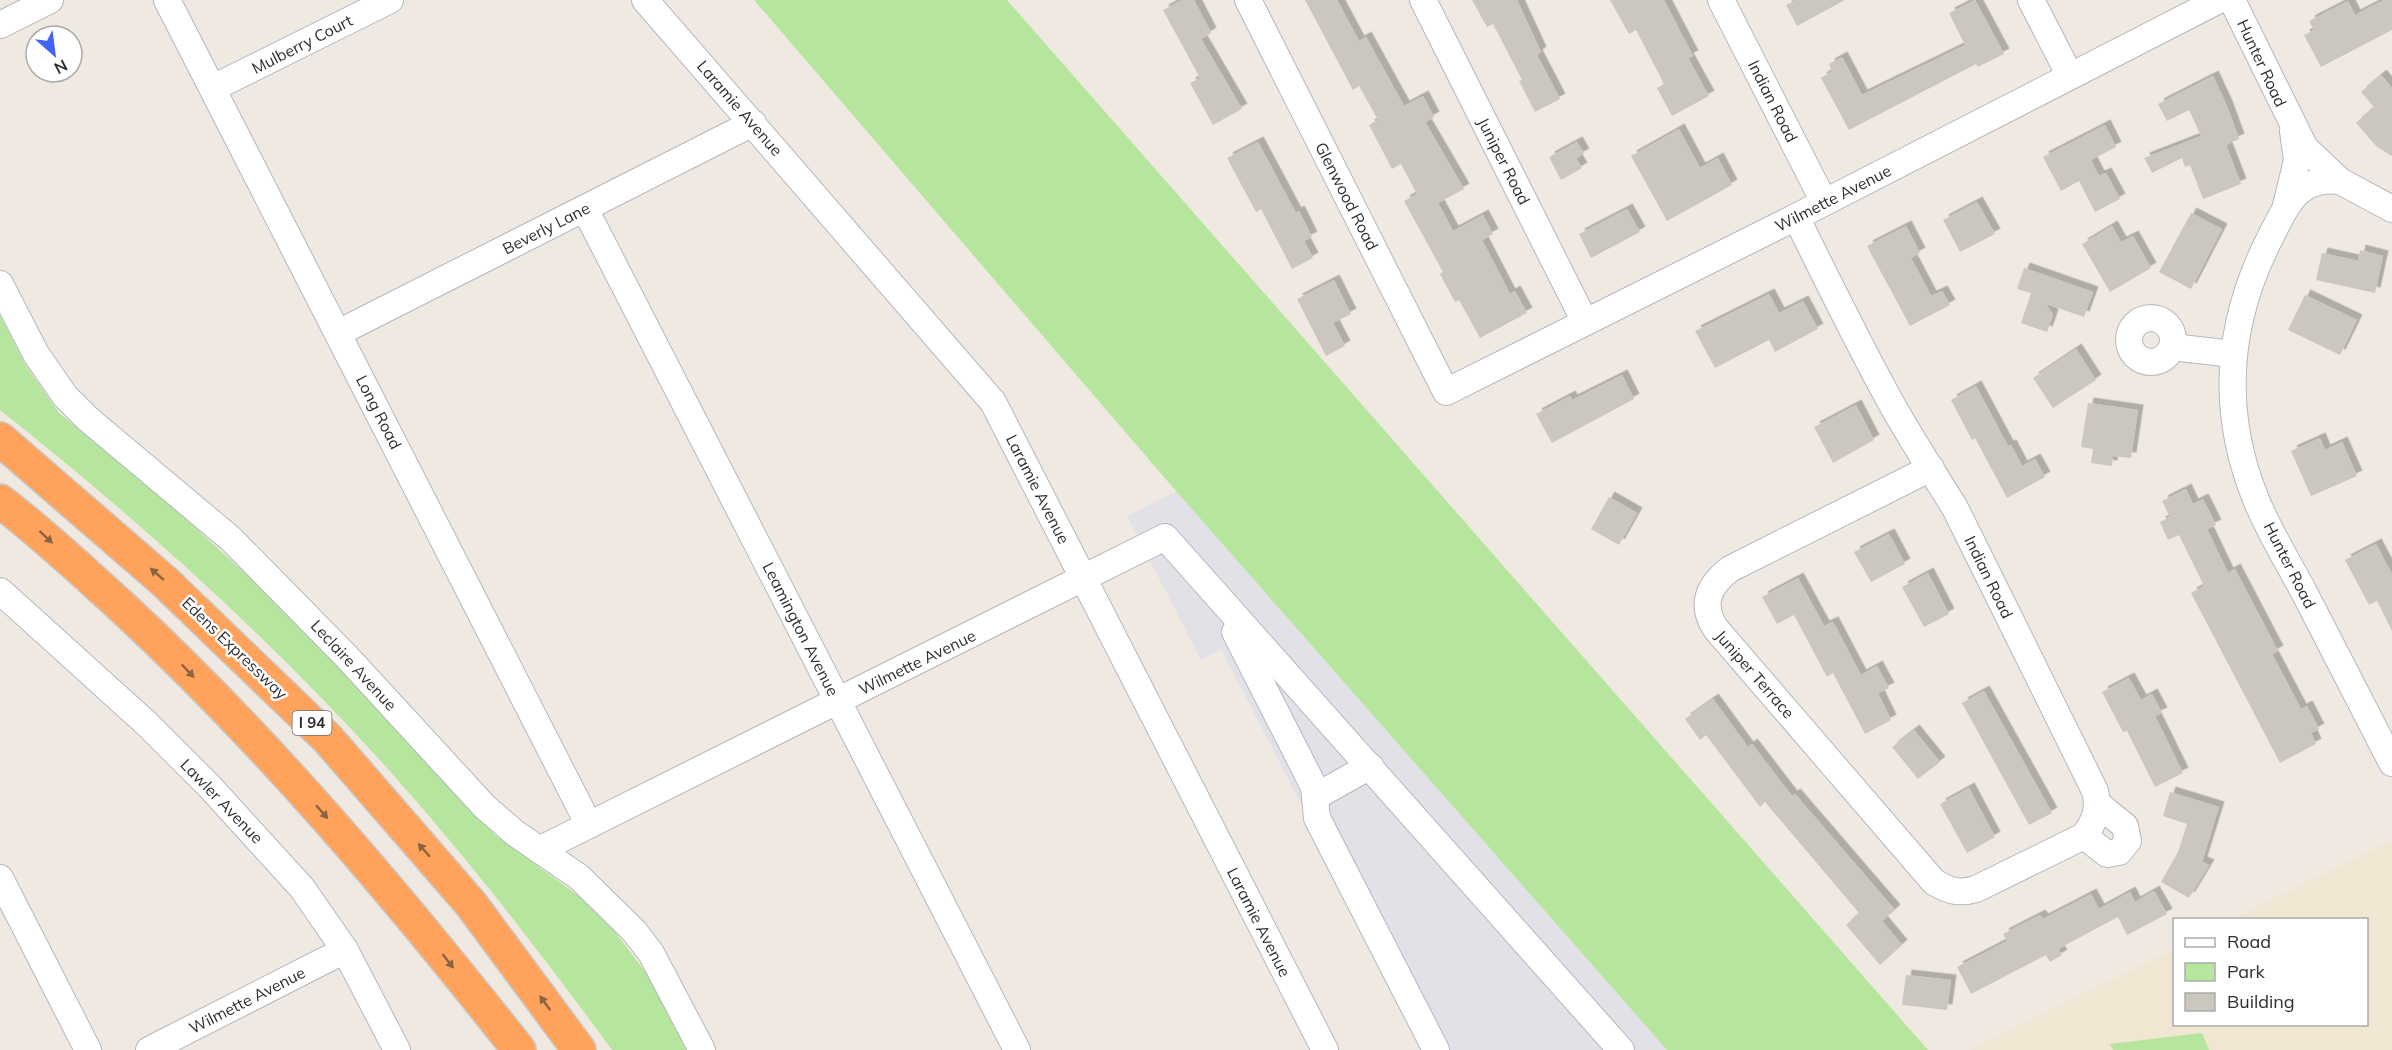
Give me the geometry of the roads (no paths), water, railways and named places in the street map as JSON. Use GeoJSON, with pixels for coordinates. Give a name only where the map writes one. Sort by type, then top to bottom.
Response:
{"type":"FeatureCollection","features":[{"type":"Feature","properties":{"kind":"highway","name":"Edens Expressway"},"geometry":{"type":"LineString","coordinates":[[0,439],[165,582],[328,738],[471,904],[579,1050]]}},
{"type":"Feature","properties":{"kind":"highway"},"geometry":{"type":"LineString","coordinates":[[0,501],[36,528],[165,646],[288,772],[415,918],[519,1050]]}},
{"type":"Feature","properties":{"kind":"street"},"geometry":{"type":"LineString","coordinates":[[0,25],[50,0]]}},
{"type":"Feature","properties":{"kind":"street","name":"Long Road"},"geometry":{"type":"LineString","coordinates":[[167,0],[589,825]]}},
{"type":"Feature","properties":{"kind":"street","name":"Mulberry Court"},"geometry":{"type":"LineString","coordinates":[[213,88],[390,0]]}},
{"type":"Feature","properties":{"kind":"street","name":"Laramie Avenue"},"geometry":{"type":"LineString","coordinates":[[645,0],[993,402],[1325,1050]]}},
{"type":"Feature","properties":{"kind":"street","name":"Glenwood Road"},"geometry":{"type":"LineString","coordinates":[[1248,0],[1446,392]]}},
{"type":"Feature","properties":{"kind":"street","name":"Juniper Road"},"geometry":{"type":"LineString","coordinates":[[1423,0],[1585,322]]}},
{"type":"Feature","properties":{"kind":"street","name":"Indian Road"},"geometry":{"type":"LineString","coordinates":[[1721,0],[1824,202]]}},
{"type":"Feature","properties":{"kind":"street"},"geometry":{"type":"LineString","coordinates":[[2031,0],[2070,76]]}},
{"type":"Feature","properties":{"kind":"street","name":"Wilmette Avenue"},"geometry":{"type":"LineString","coordinates":[[1446,392],[1796,217],[2218,0]]}},
{"type":"Feature","properties":{"kind":"street","name":"Hunter Road"},"geometry":{"type":"LineString","coordinates":[[2232,0],[2292,126],[2305,148],[2340,181]]}},
{"type":"Feature","properties":{"kind":"street","name":"Beverly Lane"},"geometry":{"type":"LineString","coordinates":[[338,333],[753,123]]}},
{"type":"Feature","properties":{"kind":"street","name":"Hunter Road"},"geometry":{"type":"LineString","coordinates":[[2286,207],[2297,160],[2292,126]]}},
{"type":"Feature","properties":{"kind":"street"},"geometry":{"type":"LineString","coordinates":[[2340,181],[2392,209]]}},
{"type":"Feature","properties":{"kind":"street","name":"Hunter Road"},"geometry":{"type":"LineString","coordinates":[[2340,181],[2313,182],[2302,189],[2286,207],[2259,259],[2247,291],[2233,354],[2231,374],[2236,432],[2256,498],[2392,763]]}},
{"type":"Feature","properties":{"kind":"street","name":"Leamington Avenue"},"geometry":{"type":"LineString","coordinates":[[585,209],[1017,1050]]}},
{"type":"Feature","properties":{"kind":"street","name":"Indian Road"},"geometry":{"type":"LineString","coordinates":[[1796,217],[1884,390],[1960,519],[2095,791],[2099,805]]}},
{"type":"Feature","properties":{"kind":"street","name":"Leclaire Avenue"},"geometry":{"type":"LineString","coordinates":[[0,284],[36,354],[65,396],[88,419],[231,539],[347,657],[485,807],[514,833],[579,877],[634,932],[651,953],[702,1050]]}},
{"type":"Feature","properties":{"kind":"street"},"geometry":{"type":"LineString","coordinates":[[2172,347],[2233,354]]}},
{"type":"Feature","properties":{"kind":"street","name":"Juniper Terrace"},"geometry":{"type":"LineString","coordinates":[[1930,468],[1730,570],[1711,587],[1707,608],[1716,629],[1934,882],[1952,891],[1964,892],[1976,889],[2084,836]]}},
{"type":"Feature","properties":{"kind":"street","name":"Wilmette Avenue"},"geometry":{"type":"LineString","coordinates":[[539,850],[1084,580],[1165,537],[1218,600]]}},
{"type":"Feature","properties":{"kind":"street","name":"Lawler Avenue"},"geometry":{"type":"LineString","coordinates":[[0,591],[146,723],[212,788],[302,888],[345,950],[397,1050]]}},
{"type":"Feature","properties":{"kind":"street"},"geometry":{"type":"LineString","coordinates":[[1218,600],[1370,766],[1621,1050]]}},
{"type":"Feature","properties":{"kind":"street"},"geometry":{"type":"LineString","coordinates":[[1218,600],[1314,787],[1317,818],[1437,1050]]}},
{"type":"Feature","properties":{"kind":"street"},"geometry":{"type":"LineString","coordinates":[[1315,797],[1370,766]]}},
{"type":"Feature","properties":{"kind":"street"},"geometry":{"type":"LineString","coordinates":[[2099,805],[2125,826],[2128,841],[2120,852],[2108,854],[2084,836],[2092,825],[2099,805]]}},
{"type":"Feature","properties":{"kind":"street"},"geometry":{"type":"LineString","coordinates":[[0,878],[88,1050]]}},
{"type":"Feature","properties":{"kind":"street","name":"Wilmette Avenue"},"geometry":{"type":"LineString","coordinates":[[149,1050],[345,950]]}}]}
